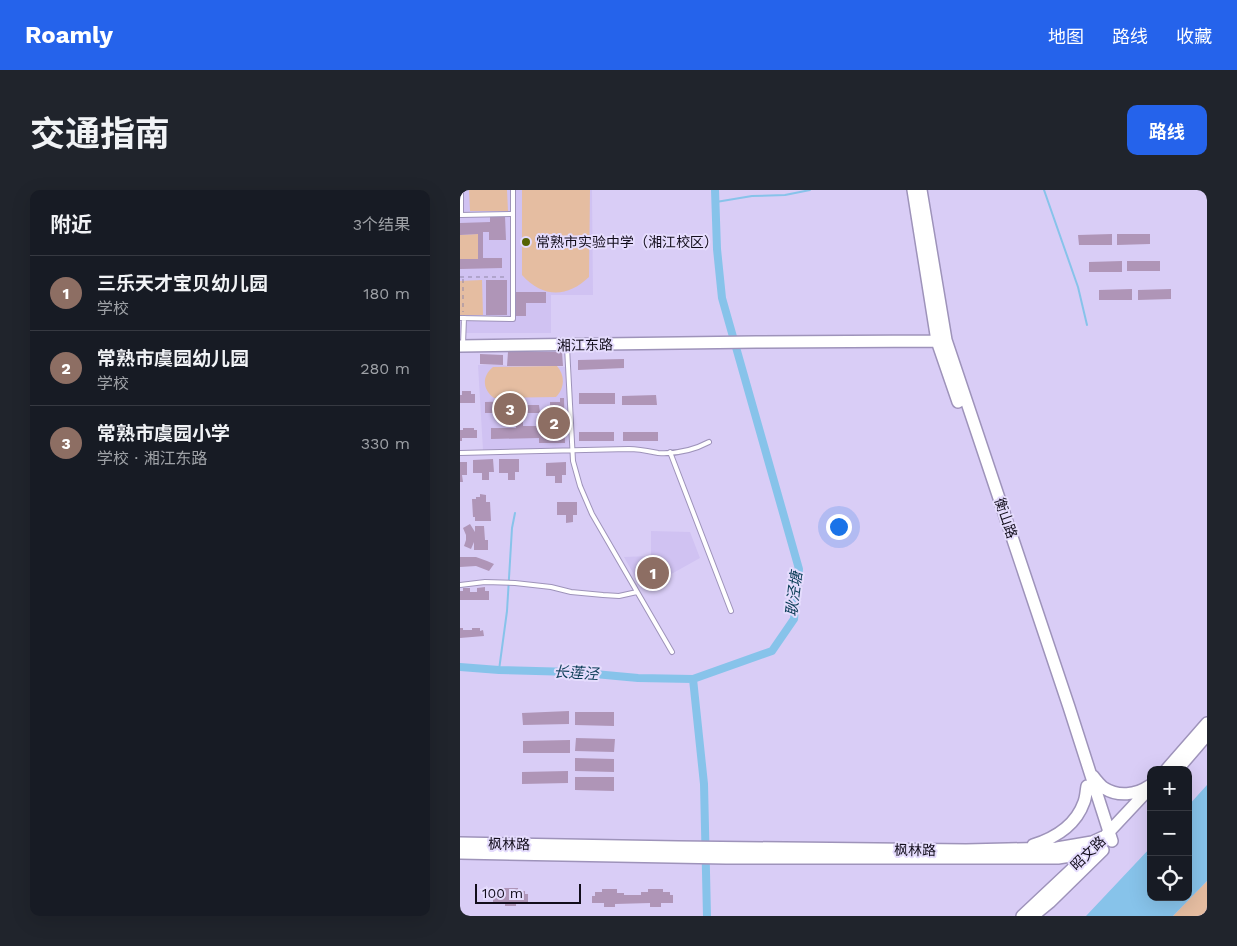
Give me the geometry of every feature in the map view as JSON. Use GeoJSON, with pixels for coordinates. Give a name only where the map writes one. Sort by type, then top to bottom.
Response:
{"type":"FeatureCollection","features":[{"type":"Feature","properties":{"kind":"street","name":"衡山路"},"geometry":{"type":"LineString","coordinates":[[913,190],[937,341],[999,514],[1087,786],[1108,837]]}},
{"type":"Feature","properties":{"kind":"street","name":"衡山路"},"geometry":{"type":"LineString","coordinates":[[921,190],[946,340],[1091,774],[1108,837]]}},
{"type":"Feature","properties":{"kind":"street","name":"湘江东路"},"geometry":{"type":"LineString","coordinates":[[462,346],[937,341]]}},
{"type":"Feature","properties":{"kind":"street"},"geometry":{"type":"LineString","coordinates":[[1169,766],[1207,723]]}},
{"type":"Feature","properties":{"kind":"street"},"geometry":{"type":"LineString","coordinates":[[1180,766],[1207,736]]}},
{"type":"Feature","properties":{"kind":"street"},"geometry":{"type":"LineString","coordinates":[[1091,774],[1103,788],[1115,793],[1141,792],[1147,788]]}},
{"type":"Feature","properties":{"kind":"street"},"geometry":{"type":"LineString","coordinates":[[1017,849],[1046,841],[1063,830],[1076,818],[1084,802],[1087,786]]}},
{"type":"Feature","properties":{"kind":"street","name":"昭文路"},"geometry":{"type":"LineString","coordinates":[[1022,916],[1088,853],[1108,837],[1147,791]]}},
{"type":"Feature","properties":{"kind":"street"},"geometry":{"type":"LineString","coordinates":[[1033,916],[1102,851],[1108,837],[1147,802]]}},
{"type":"Feature","properties":{"kind":"street","name":"枫林路"},"geometry":{"type":"LineString","coordinates":[[726,853],[1057,848],[1092,842],[1108,837]]}},
{"type":"Feature","properties":{"kind":"street","name":"枫林路"},"geometry":{"type":"LineString","coordinates":[[460,843],[678,852]]}},
{"type":"Feature","properties":{"kind":"street","name":"枫林路"},"geometry":{"type":"LineString","coordinates":[[726,853],[1058,858],[1102,851]]}},
{"type":"Feature","properties":{"kind":"street"},"geometry":{"type":"LineString","coordinates":[[678,852],[726,853]]}},
{"type":"Feature","properties":{"kind":"street","name":"枫林路"},"geometry":{"type":"LineString","coordinates":[[460,853],[678,852]]}},
{"type":"Feature","properties":{"kind":"lane"},"geometry":{"type":"LineString","coordinates":[[460,190],[461,214],[513,214]]}},
{"type":"Feature","properties":{"kind":"lane"},"geometry":{"type":"LineString","coordinates":[[462,346],[462,318],[513,319],[513,190]]}},
{"type":"Feature","properties":{"kind":"lane"},"geometry":{"type":"LineString","coordinates":[[567,345],[572,450],[576,475],[592,514],[672,652]]}},
{"type":"Feature","properties":{"kind":"lane"},"geometry":{"type":"LineString","coordinates":[[460,453],[629,449],[659,453],[693,450],[709,442]]}},
{"type":"Feature","properties":{"kind":"lane"},"geometry":{"type":"LineString","coordinates":[[670,452],[730,611]]}},
{"type":"Feature","properties":{"kind":"lane"},"geometry":{"type":"LineString","coordinates":[[460,585],[503,582],[551,587],[591,595],[620,596],[637,592]]}},
{"type":"Feature","properties":{"kind":"path"},"geometry":{"type":"LineString","coordinates":[[462,318],[461,277],[513,276]]}},
{"type":"Feature","properties":{"kind":"shaded area","name":"常熟市实验中学（湘江校区）"},"geometry":{"type":"Polygon","coordinates":[[[460,190],[592,190],[593,295],[551,295],[551,333],[460,333],[460,190]]]}},
{"type":"Feature","properties":{"kind":"shaded area"},"geometry":{"type":"Polygon","coordinates":[[[469,190],[507,190],[508,211],[470,211],[469,190]]]}},
{"type":"Feature","properties":{"kind":"shaded area"},"geometry":{"type":"Polygon","coordinates":[[[522,190],[590,190],[589,277],[581,284],[564,292],[555,293],[538,288],[522,275],[522,190]]]}},
{"type":"Feature","properties":{"kind":"shaded area"},"geometry":{"type":"Polygon","coordinates":[[[478,234],[478,259],[460,259],[460,235],[478,234]]]}},
{"type":"Feature","properties":{"kind":"shaded area"},"geometry":{"type":"Polygon","coordinates":[[[482,280],[483,315],[460,315],[460,281],[482,280]]]}},
{"type":"Feature","properties":{"kind":"shaded area"},"geometry":{"type":"Polygon","coordinates":[[[478,365],[567,367],[569,448],[483,450],[478,365]]]}},
{"type":"Feature","properties":{"kind":"shaded area"},"geometry":{"type":"Polygon","coordinates":[[[557,366],[563,377],[563,382],[561,390],[556,397],[494,398],[487,391],[485,378],[493,367],[557,366]]]}},
{"type":"Feature","properties":{"kind":"shaded area"},"geometry":{"type":"Polygon","coordinates":[[[651,531],[690,532],[700,558],[648,587],[641,587],[624,557],[651,556],[651,531]]]}},
{"type":"Feature","properties":{"kind":"shaded area"},"geometry":{"type":"Polygon","coordinates":[[[1207,881],[1207,916],[1173,916],[1188,901],[1192,901],[1192,896],[1207,881]]]}},
{"type":"Feature","properties":{"kind":"water"},"geometry":{"type":"Polygon","coordinates":[[[1207,785],[1207,881],[1192,896],[1192,811],[1192,802],[1207,785]]]}},
{"type":"Feature","properties":{"kind":"water"},"geometry":{"type":"Polygon","coordinates":[[[1147,851],[1147,901],[1188,901],[1173,916],[1086,916],[1147,851]]]}},
{"type":"Feature","properties":{"kind":"building"},"geometry":{"type":"Polygon","coordinates":[[[490,216],[505,216],[506,240],[489,240],[489,232],[483,232],[483,258],[502,258],[502,268],[460,269],[460,259],[478,259],[478,234],[460,235],[460,223],[490,222],[490,216]]]}},
{"type":"Feature","properties":{"kind":"building"},"geometry":{"type":"Polygon","coordinates":[[[1112,234],[1112,245],[1079,245],[1078,235],[1112,234]]]}},
{"type":"Feature","properties":{"kind":"building"},"geometry":{"type":"Polygon","coordinates":[[[1117,234],[1150,234],[1150,244],[1117,245],[1117,234]]]}},
{"type":"Feature","properties":{"kind":"building"},"geometry":{"type":"Polygon","coordinates":[[[1122,261],[1122,272],[1089,272],[1089,262],[1122,261]]]}},
{"type":"Feature","properties":{"kind":"building"},"geometry":{"type":"Polygon","coordinates":[[[1127,261],[1160,261],[1160,271],[1127,271],[1127,261]]]}},
{"type":"Feature","properties":{"kind":"building"},"geometry":{"type":"Polygon","coordinates":[[[486,280],[507,280],[507,315],[486,315],[486,280]]]}},
{"type":"Feature","properties":{"kind":"building"},"geometry":{"type":"Polygon","coordinates":[[[1132,289],[1132,300],[1099,300],[1099,290],[1132,289]]]}},
{"type":"Feature","properties":{"kind":"building"},"geometry":{"type":"Polygon","coordinates":[[[1171,289],[1171,299],[1138,300],[1138,290],[1171,289]]]}},
{"type":"Feature","properties":{"kind":"building"},"geometry":{"type":"Polygon","coordinates":[[[515,292],[546,292],[546,303],[526,303],[526,316],[515,316],[515,292]]]}},
{"type":"Feature","properties":{"kind":"building"},"geometry":{"type":"Polygon","coordinates":[[[508,352],[562,352],[563,366],[507,366],[508,352]]]}},
{"type":"Feature","properties":{"kind":"building"},"geometry":{"type":"Polygon","coordinates":[[[480,354],[503,355],[503,365],[480,364],[480,354]]]}},
{"type":"Feature","properties":{"kind":"building"},"geometry":{"type":"Polygon","coordinates":[[[624,359],[624,368],[578,370],[578,360],[624,359]]]}},
{"type":"Feature","properties":{"kind":"building"},"geometry":{"type":"Polygon","coordinates":[[[462,391],[471,391],[471,394],[475,394],[475,403],[460,403],[462,391]]]}},
{"type":"Feature","properties":{"kind":"building"},"geometry":{"type":"Polygon","coordinates":[[[579,393],[615,393],[615,404],[579,404],[579,393]]]}},
{"type":"Feature","properties":{"kind":"building"},"geometry":{"type":"Polygon","coordinates":[[[656,395],[657,405],[622,405],[622,396],[656,395]]]}},
{"type":"Feature","properties":{"kind":"building"},"geometry":{"type":"Polygon","coordinates":[[[560,398],[564,398],[565,443],[539,443],[539,438],[491,439],[491,428],[516,428],[515,413],[485,413],[485,402],[523,401],[523,405],[539,405],[540,413],[523,413],[523,426],[539,426],[539,424],[550,424],[550,402],[560,402],[560,398]]]}},
{"type":"Feature","properties":{"kind":"building"},"geometry":{"type":"Polygon","coordinates":[[[463,428],[474,428],[474,430],[477,430],[477,438],[462,438],[462,441],[460,441],[460,430],[463,430],[463,428]]]}},
{"type":"Feature","properties":{"kind":"building"},"geometry":{"type":"Polygon","coordinates":[[[579,432],[614,432],[614,441],[579,441],[579,432]]]}},
{"type":"Feature","properties":{"kind":"building"},"geometry":{"type":"Polygon","coordinates":[[[623,432],[658,432],[658,441],[623,441],[623,432]]]}},
{"type":"Feature","properties":{"kind":"building"},"geometry":{"type":"Polygon","coordinates":[[[493,459],[494,472],[489,472],[489,480],[482,480],[482,473],[473,473],[473,460],[493,459]]]}},
{"type":"Feature","properties":{"kind":"building"},"geometry":{"type":"Polygon","coordinates":[[[499,459],[519,459],[519,472],[515,472],[515,480],[508,480],[508,473],[499,473],[499,459]]]}},
{"type":"Feature","properties":{"kind":"building"},"geometry":{"type":"Polygon","coordinates":[[[460,462],[467,462],[467,475],[462,475],[463,482],[460,482],[460,462]]]}},
{"type":"Feature","properties":{"kind":"building"},"geometry":{"type":"Polygon","coordinates":[[[566,462],[566,475],[562,475],[562,483],[555,483],[555,476],[546,476],[546,463],[566,462]]]}},
{"type":"Feature","properties":{"kind":"building"},"geometry":{"type":"Polygon","coordinates":[[[480,494],[486,495],[486,502],[490,502],[491,521],[475,521],[475,517],[473,517],[472,499],[480,497],[480,494]]]}},
{"type":"Feature","properties":{"kind":"building"},"geometry":{"type":"Polygon","coordinates":[[[557,502],[577,502],[577,515],[573,515],[573,522],[566,523],[566,515],[557,515],[557,502]]]}},
{"type":"Feature","properties":{"kind":"building"},"geometry":{"type":"Polygon","coordinates":[[[470,524],[475,532],[475,526],[484,526],[485,540],[488,540],[488,550],[474,550],[474,542],[471,549],[464,546],[466,535],[463,528],[470,524]]]}},
{"type":"Feature","properties":{"kind":"building"},"geometry":{"type":"Polygon","coordinates":[[[460,557],[476,557],[494,564],[489,571],[476,566],[460,567],[460,557]]]}},
{"type":"Feature","properties":{"kind":"building"},"geometry":{"type":"Polygon","coordinates":[[[485,587],[485,591],[489,591],[489,600],[460,600],[460,591],[463,591],[463,588],[470,588],[470,592],[477,592],[477,588],[485,587]]]}},
{"type":"Feature","properties":{"kind":"building"},"geometry":{"type":"Polygon","coordinates":[[[460,628],[472,630],[472,628],[480,628],[480,631],[483,630],[484,636],[460,638],[460,628]]]}},
{"type":"Feature","properties":{"kind":"building"},"geometry":{"type":"Polygon","coordinates":[[[569,711],[569,724],[523,725],[522,713],[569,711]]]}},
{"type":"Feature","properties":{"kind":"building"},"geometry":{"type":"Polygon","coordinates":[[[575,712],[614,712],[614,726],[575,725],[575,712]]]}},
{"type":"Feature","properties":{"kind":"building"},"geometry":{"type":"Polygon","coordinates":[[[576,738],[615,739],[614,752],[575,751],[576,738]]]}},
{"type":"Feature","properties":{"kind":"building"},"geometry":{"type":"Polygon","coordinates":[[[570,740],[570,753],[523,753],[523,741],[570,740]]]}},
{"type":"Feature","properties":{"kind":"building"},"geometry":{"type":"Polygon","coordinates":[[[575,758],[614,759],[614,772],[575,771],[575,758]]]}},
{"type":"Feature","properties":{"kind":"building"},"geometry":{"type":"Polygon","coordinates":[[[568,771],[568,783],[522,784],[522,772],[568,771]]]}},
{"type":"Feature","properties":{"kind":"building"},"geometry":{"type":"Polygon","coordinates":[[[575,777],[614,777],[614,791],[575,790],[575,777]]]}},
{"type":"Feature","properties":{"kind":"building"},"geometry":{"type":"Polygon","coordinates":[[[503,888],[518,888],[518,892],[525,891],[525,894],[528,894],[528,903],[516,903],[516,906],[505,906],[505,902],[493,902],[493,894],[496,894],[496,891],[503,891],[503,888]]]}},
{"type":"Feature","properties":{"kind":"building"},"geometry":{"type":"Polygon","coordinates":[[[602,889],[617,889],[617,893],[624,893],[624,895],[641,895],[641,892],[648,892],[648,889],[663,889],[663,892],[670,892],[670,895],[673,895],[673,903],[661,903],[661,907],[650,907],[650,903],[615,904],[615,907],[604,907],[604,903],[592,903],[592,896],[595,896],[595,892],[602,892],[602,889]]]}},
{"type":"Feature","properties":{"kind":"waterway","name":"耿泾塘"},"geometry":{"type":"LineString","coordinates":[[707,916],[704,784],[693,679],[772,651],[794,619],[799,569],[722,298],[717,249],[715,190]]}},
{"type":"Feature","properties":{"kind":"waterway"},"geometry":{"type":"LineString","coordinates":[[716,202],[752,196],[785,195],[810,190]]}},
{"type":"Feature","properties":{"kind":"waterway"},"geometry":{"type":"LineString","coordinates":[[1044,190],[1078,287],[1087,325]]}},
{"type":"Feature","properties":{"kind":"waterway"},"geometry":{"type":"LineString","coordinates":[[499,670],[507,611],[512,528],[515,513]]}},
{"type":"Feature","properties":{"kind":"waterway","name":"长莲泾"},"geometry":{"type":"LineString","coordinates":[[460,667],[573,672],[638,678],[693,679]]}},
{"type":"Feature","properties":{"kind":"place","name":"常熟市实验中学（湘江校区）"},"geometry":{"type":"Point","coordinates":[526,242]}},
{"type":"Feature","properties":{"kind":"place","name":"常熟市虞园小学"},"geometry":{"type":"Point","coordinates":[510,409]}},
{"type":"Feature","properties":{"kind":"place","name":"常熟市虞园幼儿园"},"geometry":{"type":"Point","coordinates":[554,423]}},
{"type":"Feature","properties":{"kind":"place","name":"三乐天才宝贝幼儿园"},"geometry":{"type":"Point","coordinates":[653,573]}}]}
